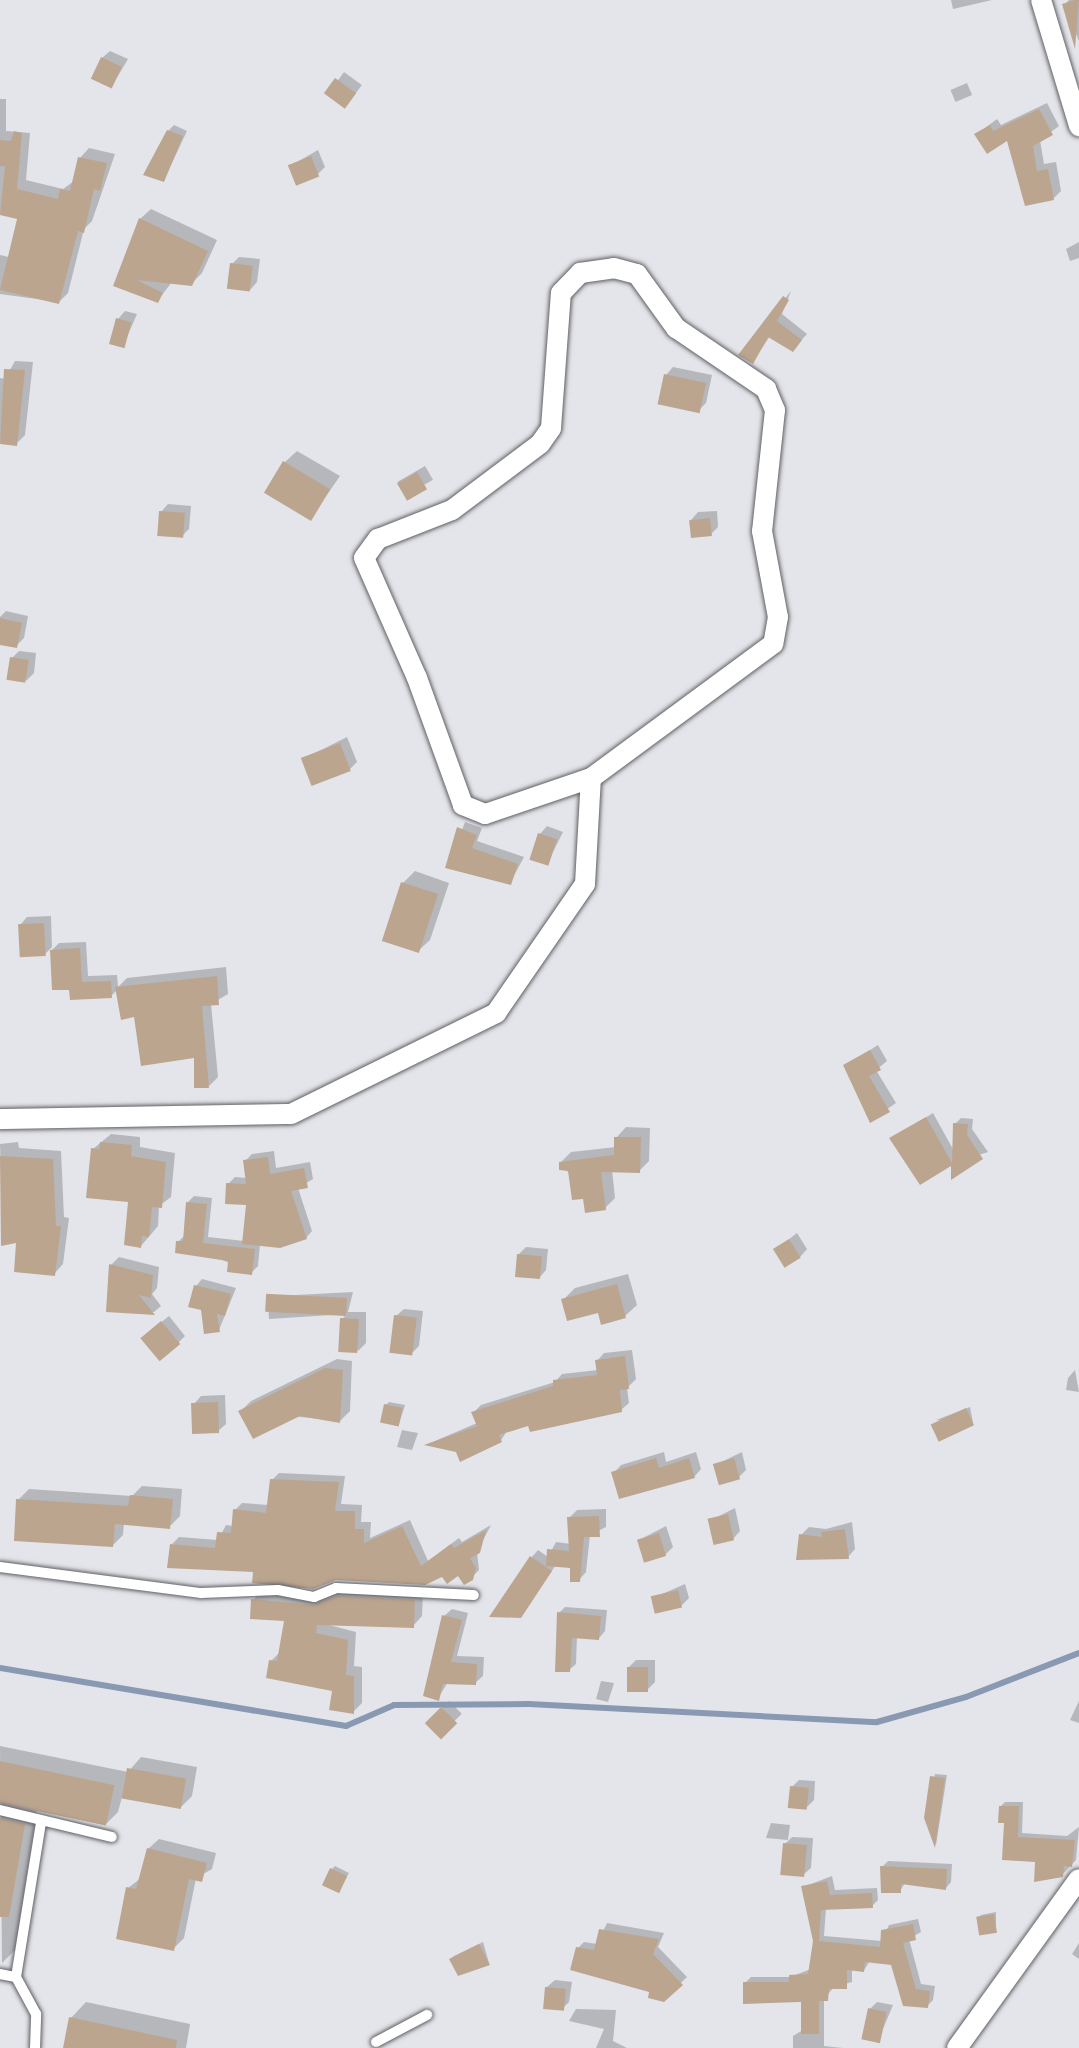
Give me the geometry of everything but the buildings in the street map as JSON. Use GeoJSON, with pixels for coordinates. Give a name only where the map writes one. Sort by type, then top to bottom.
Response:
{"type":"FeatureCollection","features":[{"type":"Feature","properties":{"kind":"street"},"geometry":{"type":"LineString","coordinates":[[1041,0],[1079,126]]}},
{"type":"Feature","properties":{"kind":"street"},"geometry":{"type":"LineString","coordinates":[[614,268],[637,274],[676,328],[766,389],[775,410],[762,531],[778,617],[773,644],[591,778],[485,814],[463,805],[417,678],[364,558],[378,539],[452,510],[540,444],[551,428],[561,293],[580,273],[614,268]]}},
{"type":"Feature","properties":{"kind":"street"},"geometry":{"type":"LineString","coordinates":[[0,1119],[291,1114],[496,1013],[585,884],[591,778]]}},
{"type":"Feature","properties":{"kind":"street"},"geometry":{"type":"LineString","coordinates":[[957,2048],[1079,1879]]}},
{"type":"Feature","properties":{"kind":"lane"},"geometry":{"type":"LineString","coordinates":[[0,1567],[201,1593],[278,1590],[314,1597],[336,1588],[474,1595]]}},
{"type":"Feature","properties":{"kind":"lane"},"geometry":{"type":"LineString","coordinates":[[0,1810],[112,1837]]}},
{"type":"Feature","properties":{"kind":"lane"},"geometry":{"type":"LineString","coordinates":[[35,2048],[36,2014],[16,1977],[41,1822]]}},
{"type":"Feature","properties":{"kind":"lane"},"geometry":{"type":"LineString","coordinates":[[0,1974],[16,1977]]}},
{"type":"Feature","properties":{"kind":"lane"},"geometry":{"type":"LineString","coordinates":[[376,2046],[427,2015]]}},
{"type":"Feature","properties":{"kind":"waterway"},"geometry":{"type":"LineString","coordinates":[[0,1668],[346,1726],[394,1705],[529,1704],[877,1722],[966,1697],[1079,1653]]}}]}
